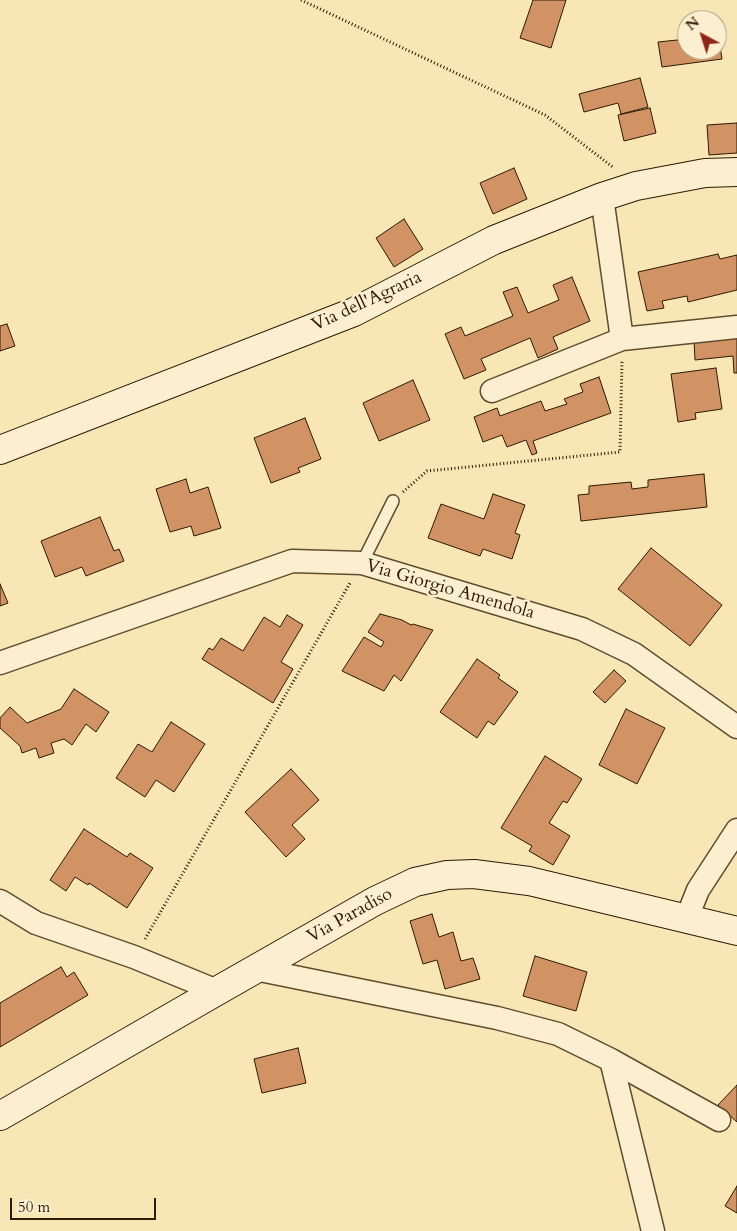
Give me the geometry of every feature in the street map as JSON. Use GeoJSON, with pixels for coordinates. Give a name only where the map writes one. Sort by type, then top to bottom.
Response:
{"type":"FeatureCollection","features":[{"type":"Feature","properties":{"kind":"main road","name":"Via dell'Agraria"},"geometry":{"type":"LineString","coordinates":[[0,450],[354,312],[494,240],[602,197],[636,186],[705,173],[737,172]]}},
{"type":"Feature","properties":{"kind":"main road","name":"Via Paradiso"},"geometry":{"type":"LineString","coordinates":[[0,1116],[217,990],[383,897],[415,882],[447,875],[474,874],[529,881],[737,931]]}},
{"type":"Feature","properties":{"kind":"street"},"geometry":{"type":"LineString","coordinates":[[602,197],[622,339]]}},
{"type":"Feature","properties":{"kind":"street"},"geometry":{"type":"LineString","coordinates":[[492,391],[622,339],[737,327]]}},
{"type":"Feature","properties":{"kind":"street","name":"Via Giorgio Amendola"},"geometry":{"type":"LineString","coordinates":[[0,663],[292,561],[362,563],[582,629],[634,654],[737,727]]}},
{"type":"Feature","properties":{"kind":"street"},"geometry":{"type":"LineString","coordinates":[[686,920],[698,890],[737,830]]}},
{"type":"Feature","properties":{"kind":"street"},"geometry":{"type":"LineString","coordinates":[[0,901],[36,923],[134,957],[217,990]]}},
{"type":"Feature","properties":{"kind":"street"},"geometry":{"type":"LineString","coordinates":[[255,969],[497,1018],[558,1034],[611,1060],[719,1120]]}},
{"type":"Feature","properties":{"kind":"street"},"geometry":{"type":"LineString","coordinates":[[611,1060],[653,1231]]}},
{"type":"Feature","properties":{"kind":"lane"},"geometry":{"type":"LineString","coordinates":[[362,563],[393,501]]}},
{"type":"Feature","properties":{"kind":"path"},"geometry":{"type":"LineString","coordinates":[[301,0],[545,115],[636,186]]}},
{"type":"Feature","properties":{"kind":"path"},"geometry":{"type":"LineString","coordinates":[[393,501],[427,471],[620,452],[622,339]]}},
{"type":"Feature","properties":{"kind":"path"},"geometry":{"type":"LineString","coordinates":[[134,957],[362,563]]}},
{"type":"Feature","properties":{"kind":"building"},"geometry":{"type":"Polygon","coordinates":[[[533,0],[566,0],[551,48],[520,38],[533,0]]]}},
{"type":"Feature","properties":{"kind":"building"},"geometry":{"type":"Polygon","coordinates":[[[677,40],[677,60],[714,60],[662,67],[658,42],[677,40]]]}},
{"type":"Feature","properties":{"kind":"building"},"geometry":{"type":"Polygon","coordinates":[[[640,78],[648,107],[621,114],[618,103],[584,112],[579,94],[640,78]]]}},
{"type":"Feature","properties":{"kind":"building"},"geometry":{"type":"Polygon","coordinates":[[[650,108],[656,133],[624,141],[618,115],[650,108]]]}},
{"type":"Feature","properties":{"kind":"building"},"geometry":{"type":"Polygon","coordinates":[[[737,123],[737,153],[709,155],[707,125],[737,123]]]}},
{"type":"Feature","properties":{"kind":"building"},"geometry":{"type":"Polygon","coordinates":[[[514,168],[527,199],[493,214],[480,183],[514,168]]]}},
{"type":"Feature","properties":{"kind":"building"},"geometry":{"type":"Polygon","coordinates":[[[404,219],[423,249],[394,267],[376,238],[404,219]]]}},
{"type":"Feature","properties":{"kind":"building"},"geometry":{"type":"Polygon","coordinates":[[[718,254],[720,259],[737,255],[737,290],[688,302],[687,296],[662,301],[664,308],[647,311],[638,272],[718,254]]]}},
{"type":"Feature","properties":{"kind":"building"},"geometry":{"type":"Polygon","coordinates":[[[572,277],[590,321],[553,337],[558,349],[538,358],[530,338],[481,359],[486,370],[464,379],[445,334],[461,327],[465,336],[513,316],[503,292],[517,287],[528,313],[559,300],[553,285],[572,277]]]}},
{"type":"Feature","properties":{"kind":"building"},"geometry":{"type":"Polygon","coordinates":[[[7,324],[15,346],[0,351],[0,326],[7,324]]]}},
{"type":"Feature","properties":{"kind":"building"},"geometry":{"type":"Polygon","coordinates":[[[737,338],[737,373],[734,373],[733,356],[695,360],[694,341],[737,338]]]}},
{"type":"Feature","properties":{"kind":"building"},"geometry":{"type":"Polygon","coordinates":[[[716,368],[722,409],[695,413],[696,419],[678,422],[671,374],[716,368]]]}},
{"type":"Feature","properties":{"kind":"building"},"geometry":{"type":"Polygon","coordinates":[[[599,377],[611,413],[533,441],[537,453],[532,455],[526,440],[507,447],[502,435],[483,442],[474,417],[497,408],[500,416],[541,401],[545,411],[567,404],[564,399],[583,392],[580,384],[599,377]]]}},
{"type":"Feature","properties":{"kind":"building"},"geometry":{"type":"Polygon","coordinates":[[[413,380],[430,420],[379,441],[363,403],[413,380]]]}},
{"type":"Feature","properties":{"kind":"building"},"geometry":{"type":"Polygon","coordinates":[[[305,418],[321,459],[298,468],[300,472],[271,483],[254,438],[305,418]]]}},
{"type":"Feature","properties":{"kind":"building"},"geometry":{"type":"Polygon","coordinates":[[[704,474],[707,507],[581,521],[578,495],[589,494],[589,486],[631,482],[632,489],[648,487],[648,480],[704,474]]]}},
{"type":"Feature","properties":{"kind":"building"},"geometry":{"type":"Polygon","coordinates":[[[186,479],[190,493],[208,487],[221,528],[194,536],[191,526],[170,532],[156,489],[186,479]]]}},
{"type":"Feature","properties":{"kind":"building"},"geometry":{"type":"Polygon","coordinates":[[[493,494],[525,505],[515,533],[520,535],[512,559],[483,549],[480,556],[428,538],[441,504],[484,519],[493,494]]]}},
{"type":"Feature","properties":{"kind":"building"},"geometry":{"type":"Polygon","coordinates":[[[100,517],[114,551],[119,549],[124,561],[86,576],[82,567],[55,577],[41,541],[100,517]]]}},
{"type":"Feature","properties":{"kind":"building"},"geometry":{"type":"Polygon","coordinates":[[[651,548],[722,605],[690,646],[618,589],[651,548]]]}},
{"type":"Feature","properties":{"kind":"building"},"geometry":{"type":"Polygon","coordinates":[[[0,584],[8,603],[0,606],[0,584]]]}},
{"type":"Feature","properties":{"kind":"building"},"geometry":{"type":"Polygon","coordinates":[[[380,614],[402,620],[411,625],[433,630],[401,681],[394,675],[384,691],[342,671],[364,637],[381,647],[384,642],[368,632],[380,614]]]}},
{"type":"Feature","properties":{"kind":"building"},"geometry":{"type":"Polygon","coordinates":[[[287,615],[303,625],[281,662],[293,669],[273,703],[202,659],[209,648],[213,650],[221,638],[243,651],[264,617],[280,627],[287,615]]]}},
{"type":"Feature","properties":{"kind":"building"},"geometry":{"type":"Polygon","coordinates":[[[477,659],[500,675],[498,678],[518,692],[494,725],[488,721],[477,738],[440,712],[477,659]]]}},
{"type":"Feature","properties":{"kind":"building"},"geometry":{"type":"Polygon","coordinates":[[[614,670],[626,681],[605,703],[593,692],[614,670]]]}},
{"type":"Feature","properties":{"kind":"building"},"geometry":{"type":"Polygon","coordinates":[[[74,689],[109,712],[96,732],[86,724],[72,745],[64,739],[51,743],[54,753],[39,758],[36,748],[22,753],[20,746],[0,728],[0,718],[10,707],[27,723],[61,709],[74,689]]]}},
{"type":"Feature","properties":{"kind":"building"},"geometry":{"type":"Polygon","coordinates":[[[626,709],[665,728],[637,784],[599,765],[626,709]]]}},
{"type":"Feature","properties":{"kind":"building"},"geometry":{"type":"Polygon","coordinates":[[[171,722],[205,744],[174,792],[156,780],[145,797],[116,778],[138,744],[152,752],[171,722]]]}},
{"type":"Feature","properties":{"kind":"building"},"geometry":{"type":"Polygon","coordinates":[[[545,756],[582,779],[567,803],[563,801],[549,823],[570,836],[553,865],[529,851],[532,846],[501,828],[545,756]]]}},
{"type":"Feature","properties":{"kind":"building"},"geometry":{"type":"Polygon","coordinates":[[[291,769],[319,800],[292,825],[305,839],[286,857],[245,812],[291,769]]]}},
{"type":"Feature","properties":{"kind":"building"},"geometry":{"type":"Polygon","coordinates":[[[84,829],[127,857],[130,853],[153,868],[127,908],[89,883],[88,885],[75,877],[66,891],[50,880],[84,829]]]}},
{"type":"Feature","properties":{"kind":"building"},"geometry":{"type":"Polygon","coordinates":[[[432,914],[439,937],[453,932],[461,961],[473,958],[480,979],[445,989],[437,960],[423,964],[410,921],[432,914]]]}},
{"type":"Feature","properties":{"kind":"building"},"geometry":{"type":"Polygon","coordinates":[[[535,956],[587,972],[576,1011],[523,996],[535,956]]]}},
{"type":"Feature","properties":{"kind":"building"},"geometry":{"type":"Polygon","coordinates":[[[61,967],[67,977],[74,972],[88,995],[0,1047],[0,1003],[61,967]]]}},
{"type":"Feature","properties":{"kind":"building"},"geometry":{"type":"Polygon","coordinates":[[[298,1048],[306,1083],[262,1093],[254,1059],[298,1048]]]}},
{"type":"Feature","properties":{"kind":"building"},"geometry":{"type":"Polygon","coordinates":[[[737,1085],[737,1122],[718,1105],[737,1085]]]}},
{"type":"Feature","properties":{"kind":"building"},"geometry":{"type":"Polygon","coordinates":[[[737,1186],[737,1213],[725,1206],[737,1186]]]}}]}
